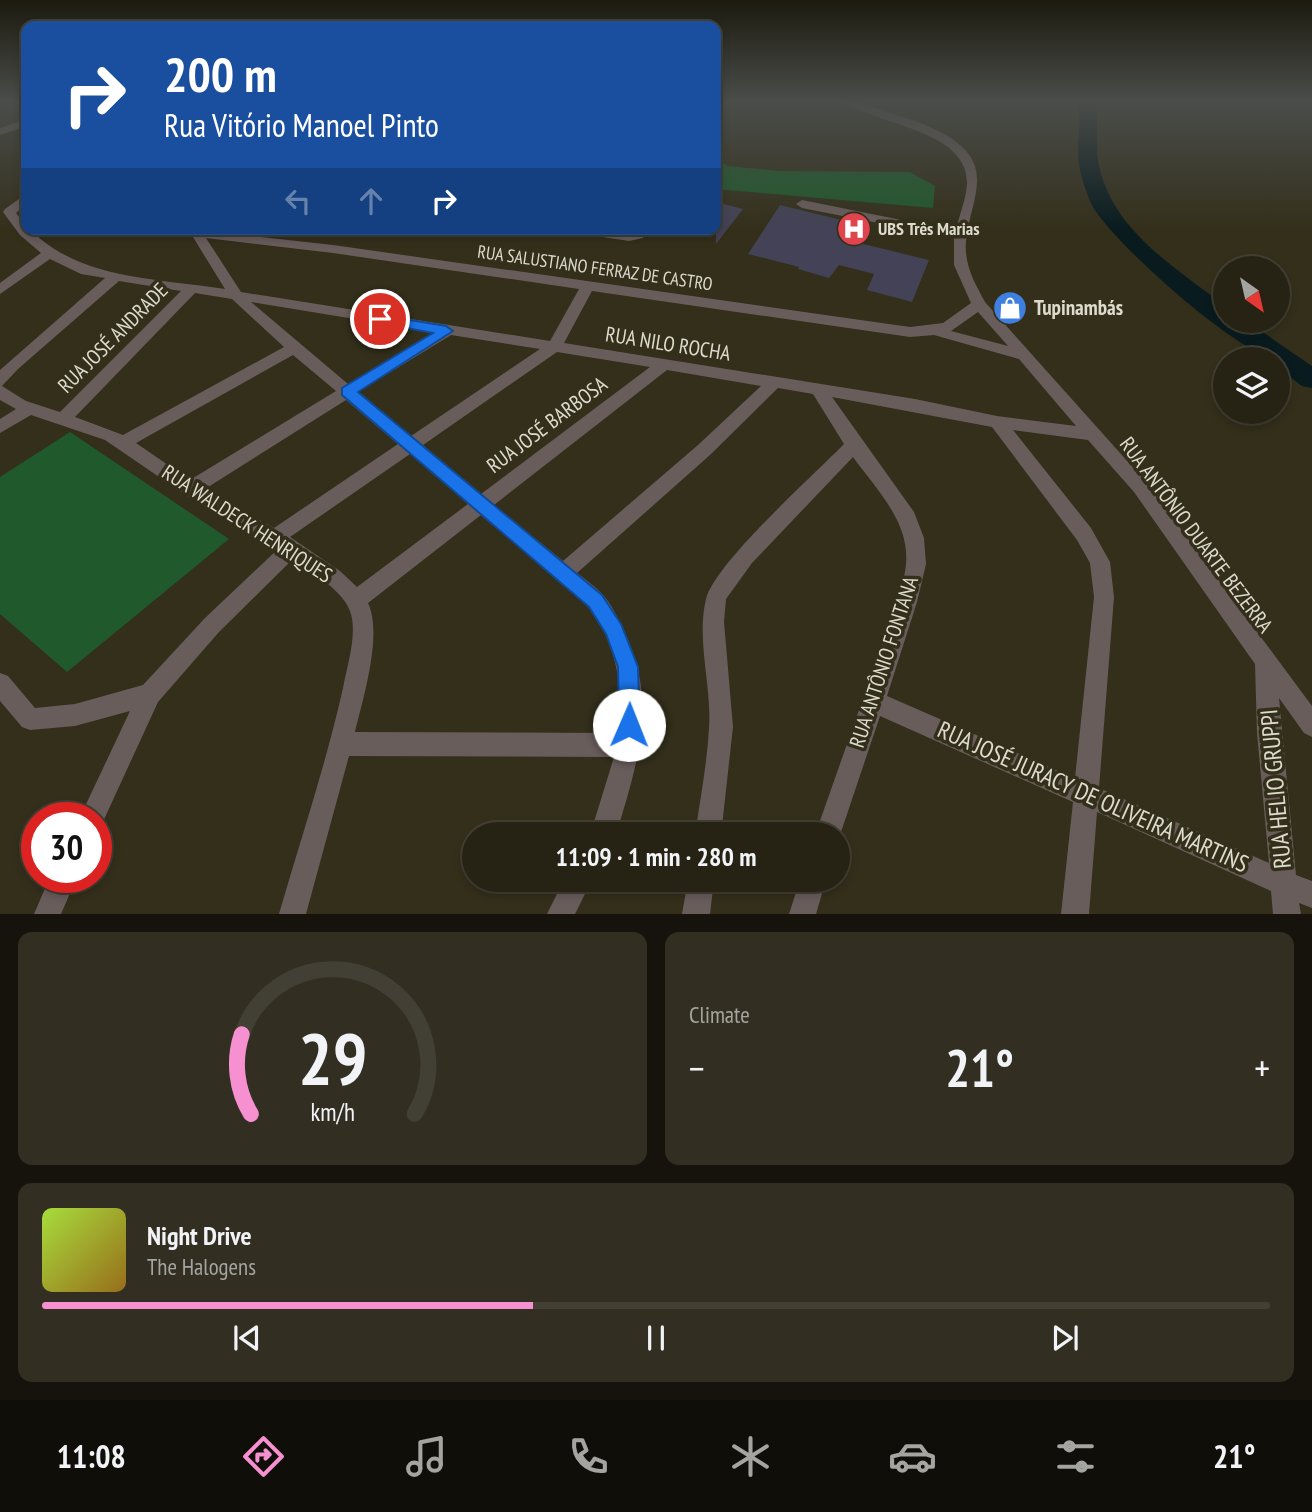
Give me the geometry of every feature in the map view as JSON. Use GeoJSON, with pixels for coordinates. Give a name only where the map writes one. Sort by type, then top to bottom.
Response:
{"type":"FeatureCollection","features":[{"type":"Feature","properties":{"kind":"street","name":"RUA ANTÔNIO DUARTE BEZERRA"},"geometry":{"type":"LineString","coordinates":[[953,145],[972,173],[974,195],[961,236],[960,258],[966,279],[979,303],[1140,487],[1312,725]]}},
{"type":"Feature","properties":{"kind":"street"},"geometry":{"type":"LineString","coordinates":[[21,200],[5,208],[21,226]]}},
{"type":"Feature","properties":{"kind":"street"},"geometry":{"type":"LineString","coordinates":[[802,204],[961,236]]}},
{"type":"Feature","properties":{"kind":"street"},"geometry":{"type":"LineString","coordinates":[[0,290],[47,254],[30,235]]}},
{"type":"Feature","properties":{"kind":"street"},"geometry":{"type":"LineString","coordinates":[[198,235],[236,295],[294,348],[565,572],[596,601],[614,630],[628,667],[631,705],[628,745],[607,822]]}},
{"type":"Feature","properties":{"kind":"street","name":"RUA SALUSTIANO FERRAZ DE CASTRO"},"geometry":{"type":"LineString","coordinates":[[224,235],[888,330],[939,332],[1025,356]]}},
{"type":"Feature","properties":{"kind":"street","name":"RUA NILO ROCHA"},"geometry":{"type":"LineString","coordinates":[[47,254],[68,265],[115,277],[818,389],[997,422],[1093,434]]}},
{"type":"Feature","properties":{"kind":"street"},"geometry":{"type":"LineString","coordinates":[[0,381],[12,365],[115,277]]}},
{"type":"Feature","properties":{"kind":"street"},"geometry":{"type":"LineString","coordinates":[[99,802],[150,694],[282,544],[413,445],[554,347],[588,286]]}},
{"type":"Feature","properties":{"kind":"street","name":"RUA JOSÉ ANDRADE"},"geometry":{"type":"LineString","coordinates":[[65,417],[192,288]]}},
{"type":"Feature","properties":{"kind":"street"},"geometry":{"type":"LineString","coordinates":[[939,332],[962,320],[979,303]]}},
{"type":"Feature","properties":{"kind":"street"},"geometry":{"type":"LineString","coordinates":[[190,489],[446,331]]}},
{"type":"Feature","properties":{"kind":"street"},"geometry":{"type":"LineString","coordinates":[[122,443],[294,348]]}},
{"type":"Feature","properties":{"kind":"street","name":"RUA JOSÉ BARBOSA"},"geometry":{"type":"LineString","coordinates":[[356,600],[665,364]]}},
{"type":"Feature","properties":{"kind":"street"},"geometry":{"type":"LineString","coordinates":[[565,572],[704,450],[775,382]]}},
{"type":"Feature","properties":{"kind":"street","name":"RUA ANTÔNIO FONTANA"},"geometry":{"type":"LineString","coordinates":[[818,389],[854,445],[907,517],[914,538],[916,564],[907,602],[832,822]]}},
{"type":"Feature","properties":{"kind":"street"},"geometry":{"type":"LineString","coordinates":[[0,391],[29,410],[0,427]]}},
{"type":"Feature","properties":{"kind":"street","name":"RUA WALDECK HENRIQUES"},"geometry":{"type":"LineString","coordinates":[[29,410],[65,417],[93,427],[122,443],[190,489],[282,544],[345,587],[356,600]]}},
{"type":"Feature","properties":{"kind":"street"},"geometry":{"type":"LineString","coordinates":[[997,422],[1084,534],[1100,562],[1104,597],[1075,914]]}},
{"type":"Feature","properties":{"kind":"street"},"geometry":{"type":"LineString","coordinates":[[710,822],[721,727],[714,622],[716,599],[722,585],[744,557],[854,445]]}},
{"type":"Feature","properties":{"kind":"street"},"geometry":{"type":"LineString","coordinates":[[292,914],[340,744],[363,633],[362,614],[356,600]]}},
{"type":"Feature","properties":{"kind":"street","name":"RUA HELIO GRUPPI"},"geometry":{"type":"LineString","coordinates":[[1266,664],[1269,733],[1287,914]]}},
{"type":"Feature","properties":{"kind":"street"},"geometry":{"type":"LineString","coordinates":[[0,684],[30,719],[49,720],[150,694]]}},
{"type":"Feature","properties":{"kind":"street","name":"RUA JOSÉ JURACY DE OLIVEIRA MARTINS"},"geometry":{"type":"LineString","coordinates":[[873,701],[1312,895]]}},
{"type":"Feature","properties":{"kind":"street"},"geometry":{"type":"LineString","coordinates":[[340,744],[628,745]]}},
{"type":"Feature","properties":{"kind":"street"},"geometry":{"type":"LineString","coordinates":[[560,914],[572,892]]}},
{"type":"Feature","properties":{"kind":"street"},"geometry":{"type":"LineString","coordinates":[[696,914],[699,892]]}},
{"type":"Feature","properties":{"kind":"street"},"geometry":{"type":"LineString","coordinates":[[802,914],[809,892]]}},
{"type":"Feature","properties":{"kind":"street"},"geometry":{"type":"LineString","coordinates":[[47,914],[57,893]]}},
{"type":"Feature","properties":{"kind":"green space"},"geometry":{"type":"Polygon","coordinates":[[[721,161],[728,166],[781,171],[910,172],[935,186],[933,208],[721,189],[721,161]]]}},
{"type":"Feature","properties":{"kind":"green space"},"geometry":{"type":"Polygon","coordinates":[[[70,432],[229,539],[67,672],[0,614],[0,477],[70,432]]]}},
{"type":"Feature","properties":{"kind":"building"},"geometry":{"type":"Polygon","coordinates":[[[721,203],[743,209],[716,244],[716,235],[721,235],[721,203]]]}},
{"type":"Feature","properties":{"kind":"building"},"geometry":{"type":"Polygon","coordinates":[[[780,205],[866,226],[855,242],[929,260],[912,302],[867,290],[874,274],[839,265],[829,278],[748,254],[780,205]]]}},
{"type":"Feature","properties":{"kind":"waterway"},"geometry":{"type":"LineString","coordinates":[[1088,145],[1088,162],[1098,195],[1116,225],[1145,254],[1213,309]]}},
{"type":"Feature","properties":{"kind":"waterway"},"geometry":{"type":"LineString","coordinates":[[1247,333],[1312,379]]}},
{"type":"Feature","properties":{"kind":"place","name":"UBS Três Marias"},"geometry":{"type":"Point","coordinates":[854,229]}},
{"type":"Feature","properties":{"kind":"place","name":"Tupinambás"},"geometry":{"type":"Point","coordinates":[1010,308]}},
{"type":"Feature","properties":{"kind":"route"},"geometry":{"type":"LineString","coordinates":[[380,319],[446,331],[347,391],[565,572],[596,601],[614,630],[628,667],[631,705],[629,725]]}}]}
